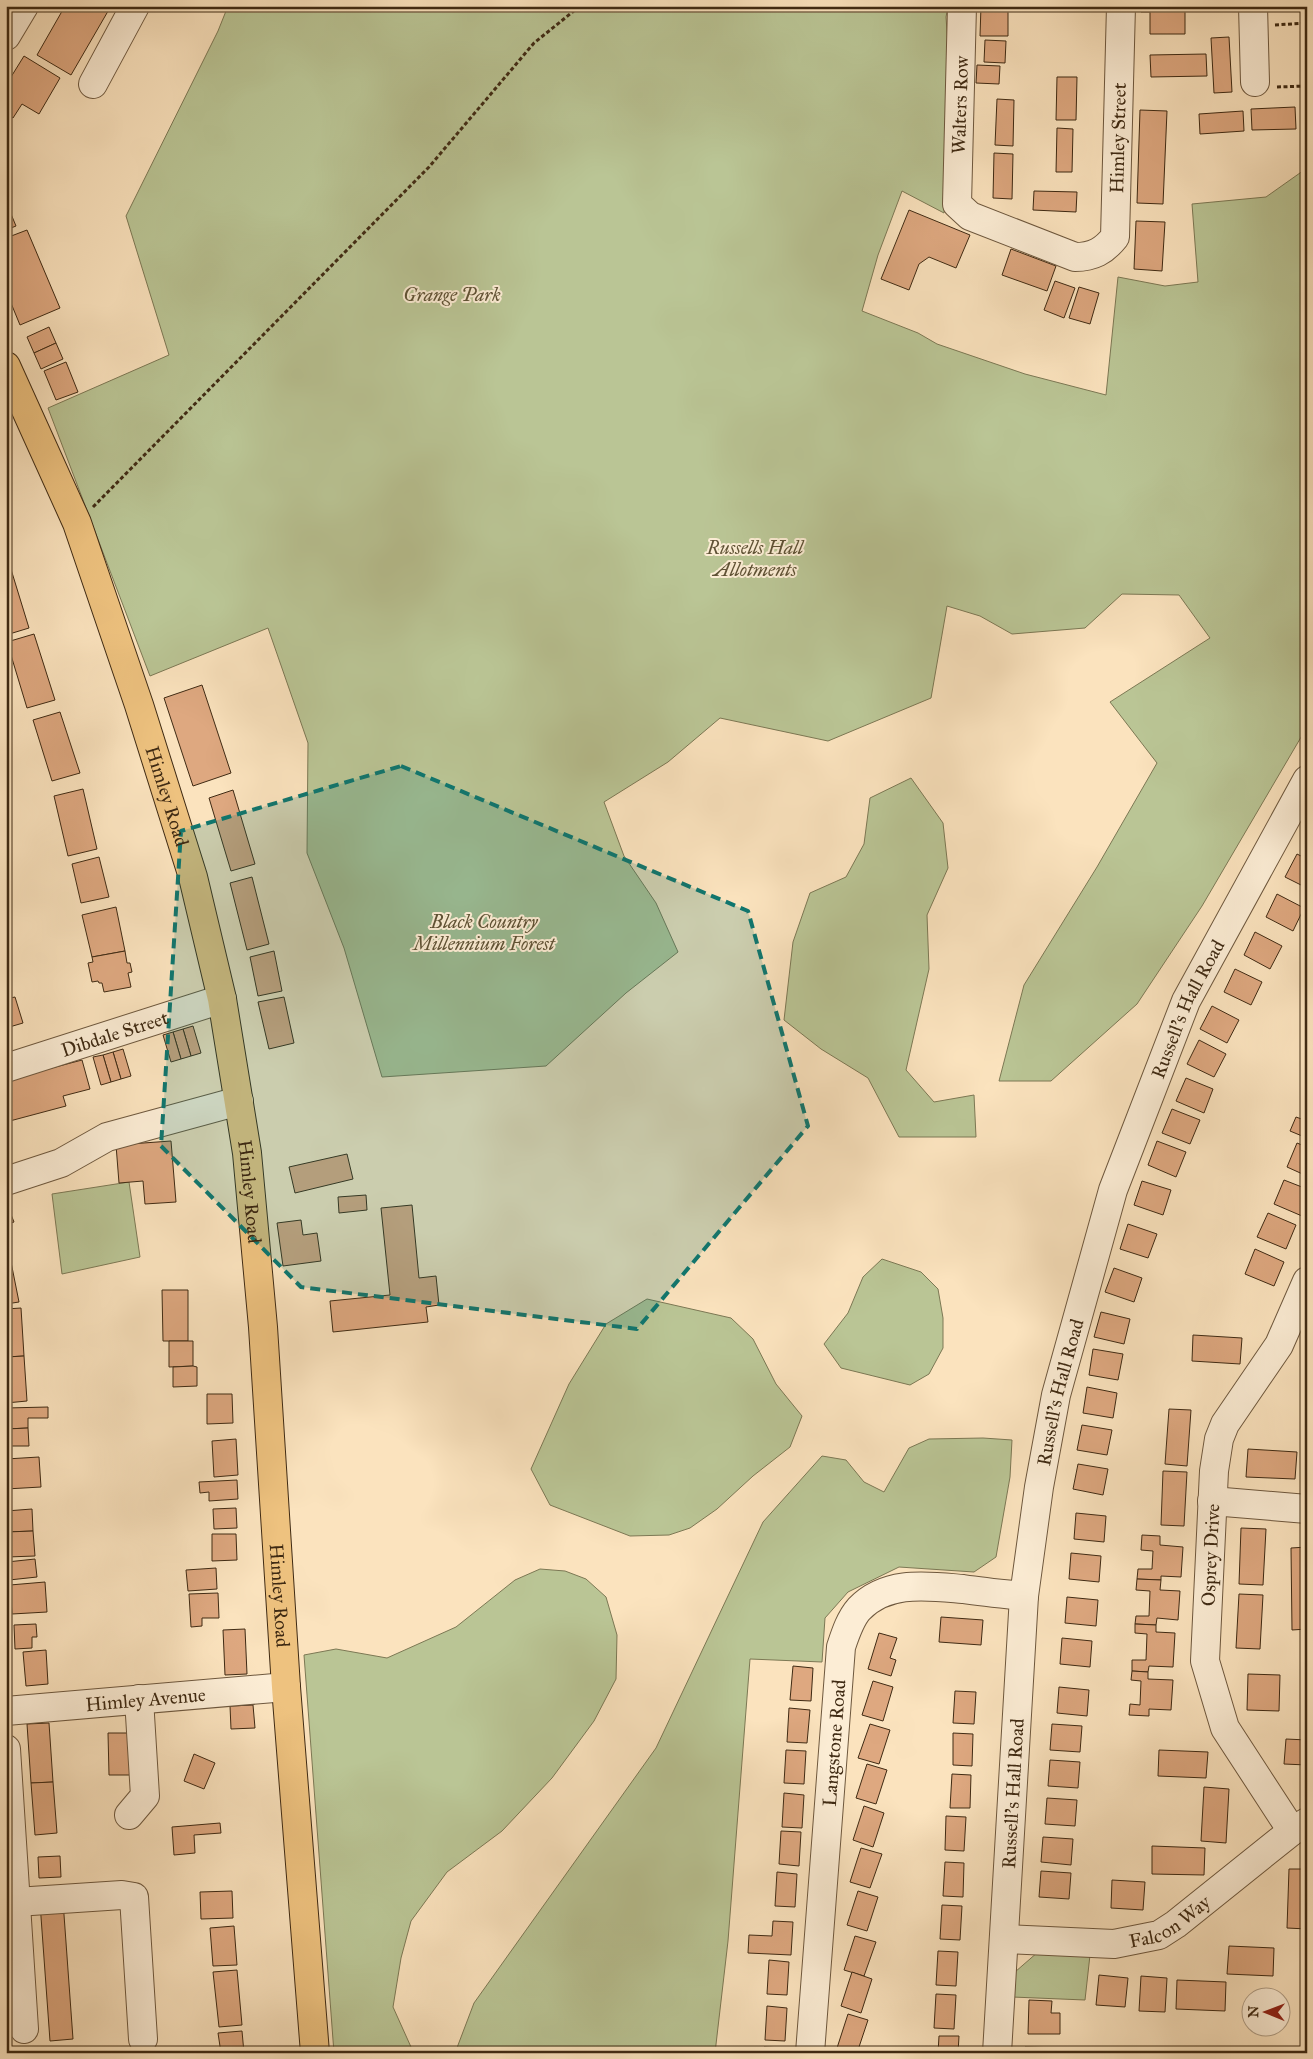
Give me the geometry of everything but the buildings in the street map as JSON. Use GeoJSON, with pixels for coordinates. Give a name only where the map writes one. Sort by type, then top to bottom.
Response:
{"type":"FeatureCollection","features":[{"type":"Feature","properties":{"kind":"main road","name":"Himley Road"},"geometry":{"type":"LineString","coordinates":[[6,366],[77,523],[139,704],[194,877],[222,999],[247,1153],[263,1327],[286,1687],[315,2053]]}},
{"type":"Feature","properties":{"kind":"street"},"geometry":{"type":"LineString","coordinates":[[6,36],[24,6]]}},
{"type":"Feature","properties":{"kind":"street"},"geometry":{"type":"LineString","coordinates":[[93,84],[135,6]]}},
{"type":"Feature","properties":{"kind":"street","name":"Walters Row"},"geometry":{"type":"LineString","coordinates":[[962,6],[957,204],[970,216],[1075,257],[1090,257]]}},
{"type":"Feature","properties":{"kind":"street","name":"Himley Street"},"geometry":{"type":"LineString","coordinates":[[1090,257],[1107,247],[1115,237],[1121,6]]}},
{"type":"Feature","properties":{"kind":"street"},"geometry":{"type":"LineString","coordinates":[[1253,16],[1255,82]]}},
{"type":"Feature","properties":{"kind":"street","name":"Russell's Hall Road"},"geometry":{"type":"LineString","coordinates":[[997,2053],[1024,1596],[1039,1487],[1056,1395],[1113,1190],[1186,1001],[1307,780]]}},
{"type":"Feature","properties":{"kind":"street","name":"Dibdale Street"},"geometry":{"type":"LineString","coordinates":[[6,1068],[222,999]]}},
{"type":"Feature","properties":{"kind":"street"},"geometry":{"type":"LineString","coordinates":[[6,1181],[61,1164],[107,1137],[239,1101]]}},
{"type":"Feature","properties":{"kind":"street","name":"Osprey Drive"},"geometry":{"type":"LineString","coordinates":[[1299,1826],[1225,1728],[1205,1661],[1212,1501],[1219,1439],[1225,1424],[1279,1346],[1307,1282]]}},
{"type":"Feature","properties":{"kind":"street"},"geometry":{"type":"LineString","coordinates":[[1212,1501],[1307,1509]]}},
{"type":"Feature","properties":{"kind":"street","name":"Langstone Road"},"geometry":{"type":"LineString","coordinates":[[810,2053],[841,1647],[850,1625],[858,1610],[872,1598],[889,1590],[906,1586],[926,1586],[1024,1596]]}},
{"type":"Feature","properties":{"kind":"street","name":"Himley Avenue"},"geometry":{"type":"LineString","coordinates":[[6,1711],[286,1687]]}},
{"type":"Feature","properties":{"kind":"street"},"geometry":{"type":"LineString","coordinates":[[145,1699],[157,1787]]}},
{"type":"Feature","properties":{"kind":"street"},"geometry":{"type":"LineString","coordinates":[[129,1815],[145,1796],[145,1699]]}},
{"type":"Feature","properties":{"kind":"street"},"geometry":{"type":"LineString","coordinates":[[6,1749],[24,2030]]}},
{"type":"Feature","properties":{"kind":"street","name":"Falcon Way"},"geometry":{"type":"LineString","coordinates":[[1004,1939],[1114,1944],[1158,1935],[1176,1924],[1299,1826]]}},
{"type":"Feature","properties":{"kind":"street"},"geometry":{"type":"LineString","coordinates":[[16,1902],[122,1895],[134,1897],[143,2039]]}},
{"type":"Feature","properties":{"kind":"path"},"geometry":{"type":"LineString","coordinates":[[77,523],[429,167],[534,43],[580,6]]}},
{"type":"Feature","properties":{"kind":"path"},"geometry":{"type":"LineString","coordinates":[[1253,16],[1307,23]]}},
{"type":"Feature","properties":{"kind":"highlighted area"},"geometry":{"type":"Polygon","coordinates":[[[401,766],[748,911],[808,1126],[637,1329],[301,1287],[161,1146],[181,831],[401,766]]]}},
{"type":"Feature","properties":{"kind":"green space"},"geometry":{"type":"Polygon","coordinates":[[[228,6],[948,6],[946,17],[951,88],[944,213],[902,191],[878,255],[862,311],[918,333],[937,344],[1025,374],[1106,395],[1118,277],[1165,286],[1198,282],[1192,204],[1266,197],[1307,168],[1307,727],[1202,906],[1137,1004],[1051,1081],[999,1081],[1024,985],[1097,867],[1157,763],[1110,702],[1210,638],[1179,595],[1122,594],[1085,628],[1012,634],[980,616],[947,606],[931,698],[828,741],[720,718],[668,762],[604,802],[624,856],[656,903],[678,952],[626,993],[546,1066],[382,1077],[344,948],[307,853],[308,743],[268,628],[150,676],[48,408],[169,355],[126,216],[218,31],[228,6]]]}},
{"type":"Feature","properties":{"kind":"green space"},"geometry":{"type":"Polygon","coordinates":[[[911,778],[943,823],[948,868],[927,915],[929,969],[906,1070],[934,1102],[974,1095],[976,1137],[899,1137],[868,1078],[821,1049],[784,1020],[793,942],[810,893],[846,877],[864,844],[870,798],[911,778]]]}},
{"type":"Feature","properties":{"kind":"green space"},"geometry":{"type":"Polygon","coordinates":[[[129,1182],[140,1257],[62,1274],[52,1194],[129,1182]]]}},
{"type":"Feature","properties":{"kind":"green space"},"geometry":{"type":"Polygon","coordinates":[[[882,1259],[921,1272],[938,1289],[943,1318],[943,1348],[929,1374],[910,1385],[841,1368],[824,1344],[848,1313],[863,1277],[882,1259]]]}},
{"type":"Feature","properties":{"kind":"green space"},"geometry":{"type":"Polygon","coordinates":[[[647,1299],[731,1318],[753,1339],[776,1384],[802,1416],[790,1447],[753,1476],[717,1509],[690,1528],[669,1535],[630,1536],[550,1505],[531,1469],[569,1384],[606,1324],[647,1299]]]}},
{"type":"Feature","properties":{"kind":"green space"},"geometry":{"type":"Polygon","coordinates":[[[983,1438],[1012,1440],[1010,1477],[996,1557],[974,1572],[899,1567],[848,1592],[825,1618],[822,1662],[750,1659],[728,1941],[715,2053],[455,2053],[474,2003],[656,1748],[763,1522],[822,1456],[846,1460],[864,1482],[884,1492],[909,1448],[929,1439],[983,1438]]]}},
{"type":"Feature","properties":{"kind":"green space"},"geometry":{"type":"Polygon","coordinates":[[[540,1569],[565,1571],[586,1579],[606,1597],[617,1635],[616,1679],[594,1721],[552,1778],[502,1831],[447,1872],[411,1921],[401,1958],[393,2007],[411,2047],[411,2053],[334,2053],[304,1655],[336,1649],[387,1658],[456,1627],[515,1580],[540,1569]]]}},
{"type":"Feature","properties":{"kind":"green space"},"geometry":{"type":"Polygon","coordinates":[[[1038,1952],[1090,1955],[1085,2000],[1012,1997],[1015,1972],[1038,1952]]]}},
{"type":"Feature","properties":{"kind":"park label","name":"Grange Park"},"geometry":{"type":"Point","coordinates":[452,294]}},
{"type":"Feature","properties":{"kind":"park label","name":"Russells Hall Allotments"},"geometry":{"type":"Point","coordinates":[755,558]}},
{"type":"Feature","properties":{"kind":"park label","name":"Black Country Millennium Forest"},"geometry":{"type":"Point","coordinates":[484,932]}}]}
